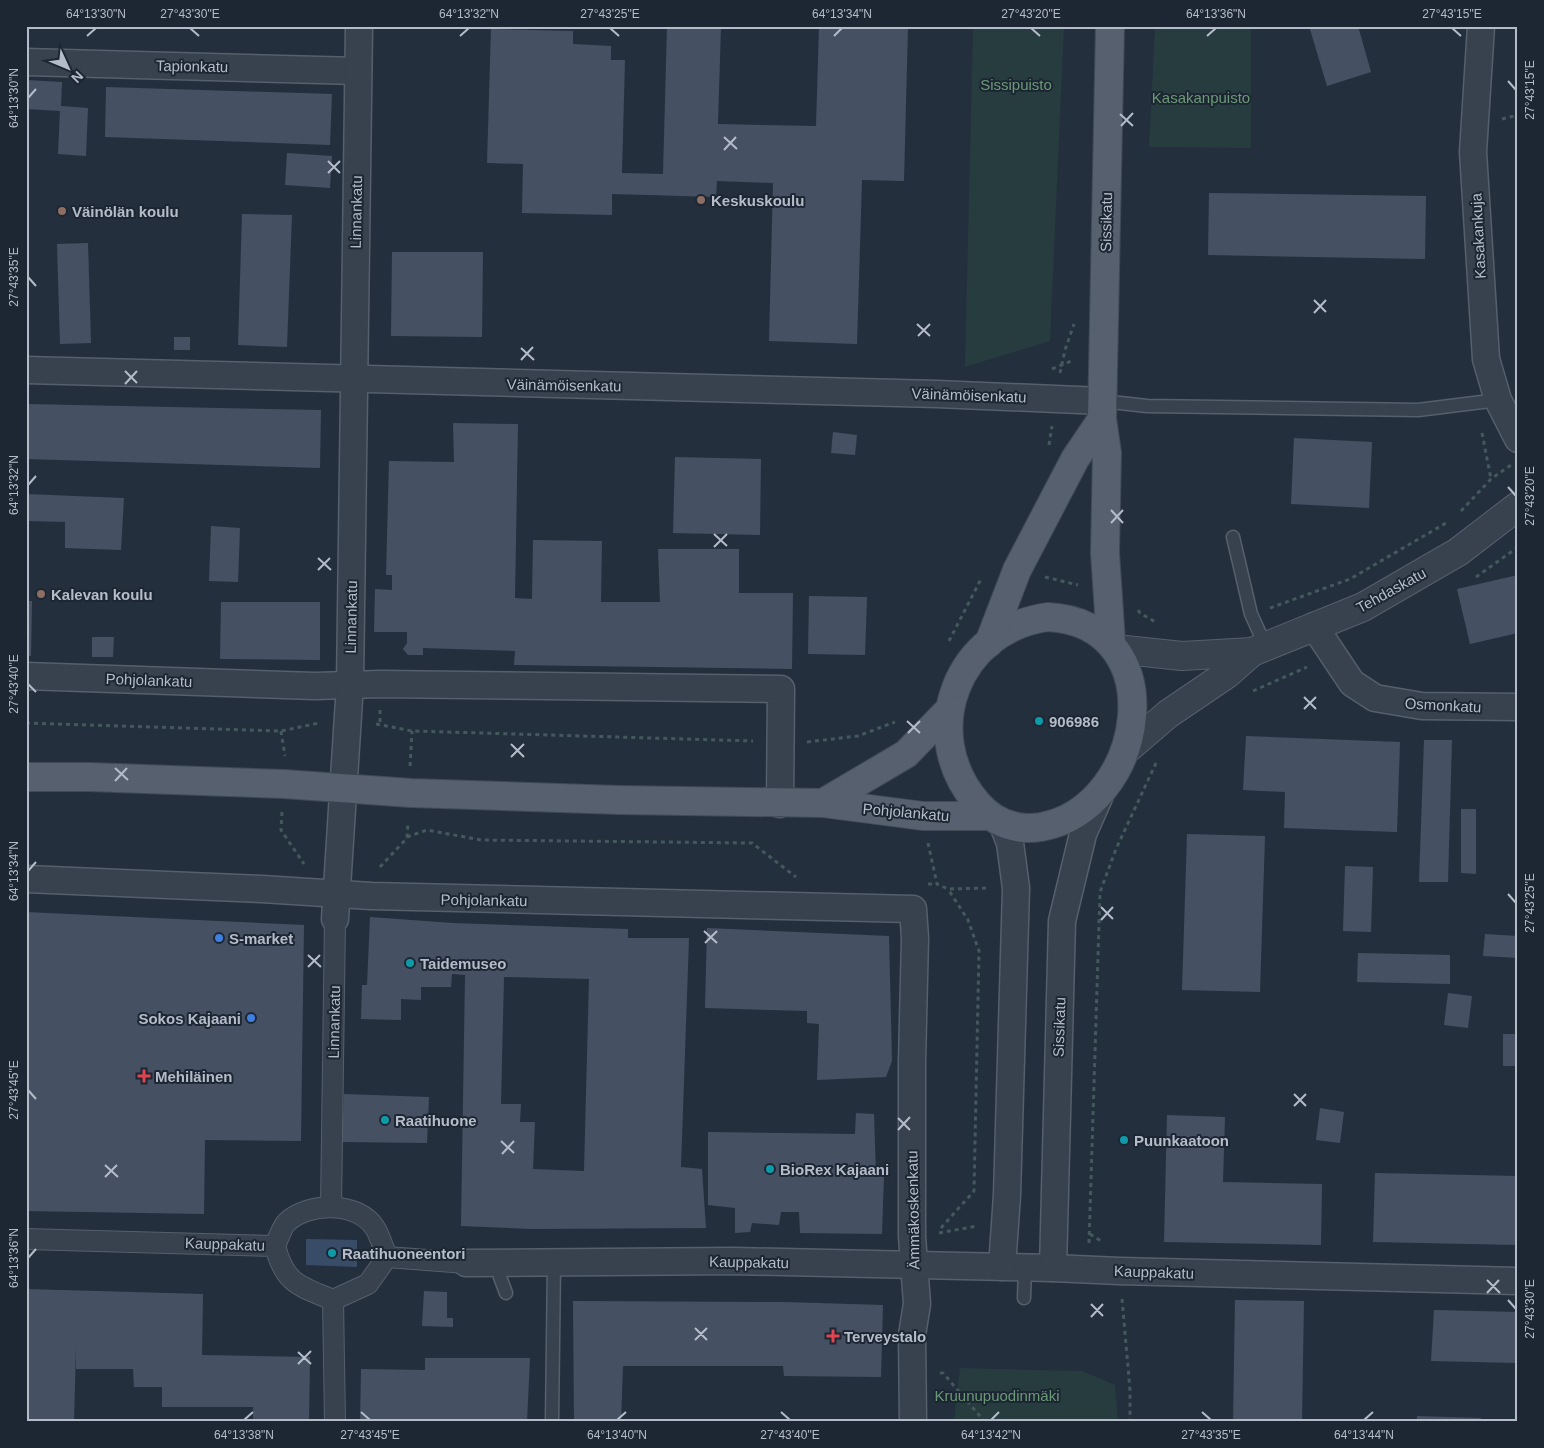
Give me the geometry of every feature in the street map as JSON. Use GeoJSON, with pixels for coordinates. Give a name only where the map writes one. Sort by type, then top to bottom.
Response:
{"type":"FeatureCollection","features":[{"type":"Feature","properties":{"kind":"main road","name":"Sissikatu"},"geometry":{"type":"LineString","coordinates":[[1110,26],[1102,410],[1107,453],[1107,591],[1113,646]]}},
{"type":"Feature","properties":{"kind":"main road"},"geometry":{"type":"LineString","coordinates":[[989,643],[1017,570],[1102,410]]}},
{"type":"Feature","properties":{"kind":"main road"},"geometry":{"type":"LineString","coordinates":[[996,820],[963,785],[952,760],[947,735],[948,710],[955,688],[970,662],[989,643],[1012,626],[1030,619],[1048,616],[1080,623],[1113,646]]}},
{"type":"Feature","properties":{"kind":"main road","name":"Pohjolankatu"},"geometry":{"type":"LineString","coordinates":[[26,777],[89,777],[284,784],[411,793],[823,804],[923,816],[996,820],[1026,829],[1051,825],[1086,807],[1101,793],[1114,774],[1125,751],[1131,723],[1130,684],[1125,665],[1113,646]]}},
{"type":"Feature","properties":{"kind":"main road","name":"Pohjolankatu"},"geometry":{"type":"LineString","coordinates":[[823,804],[906,754],[948,710]]}},
{"type":"Feature","properties":{"kind":"street","name":"Linnankatu"},"geometry":{"type":"LineString","coordinates":[[331,1207],[336,907],[350,684],[360,26]]}},
{"type":"Feature","properties":{"kind":"street","name":"Kasakankuja"},"geometry":{"type":"LineString","coordinates":[[1481,26],[1473,152],[1486,359],[1498,400],[1518,439]]}},
{"type":"Feature","properties":{"kind":"street","name":"Tapionkatu"},"geometry":{"type":"LineString","coordinates":[[26,62],[358,71]]}},
{"type":"Feature","properties":{"kind":"street","name":"Väinämöisenkatu"},"geometry":{"type":"LineString","coordinates":[[26,370],[937,394],[1102,410]]}},
{"type":"Feature","properties":{"kind":"street","name":"Tehdaskatu"},"geometry":{"type":"LineString","coordinates":[[1125,751],[1168,714],[1259,650],[1363,606],[1458,552],[1518,506]]}},
{"type":"Feature","properties":{"kind":"street","name":"Osmonkatu"},"geometry":{"type":"LineString","coordinates":[[1314,626],[1352,683],[1375,698],[1422,706],[1518,707]]}},
{"type":"Feature","properties":{"kind":"street","name":"Tehdaskatu"},"geometry":{"type":"LineString","coordinates":[[1113,646],[1182,656],[1259,650]]}},
{"type":"Feature","properties":{"kind":"street","name":"Pohjolankatu"},"geometry":{"type":"LineString","coordinates":[[26,676],[315,686],[350,684],[781,689],[782,742]]}},
{"type":"Feature","properties":{"kind":"street"},"geometry":{"type":"LineString","coordinates":[[780,804],[782,742]]}},
{"type":"Feature","properties":{"kind":"street","name":"Sissikatu"},"geometry":{"type":"LineString","coordinates":[[1053,1268],[1062,921],[1083,834],[1101,793]]}},
{"type":"Feature","properties":{"kind":"street"},"geometry":{"type":"LineString","coordinates":[[996,820],[1010,843],[1016,888],[1006,1215],[1013,1267]]}},
{"type":"Feature","properties":{"kind":"street","name":"Pohjolankatu"},"geometry":{"type":"LineString","coordinates":[[26,879],[308,893],[336,907],[371,896],[913,909],[915,938]]}},
{"type":"Feature","properties":{"kind":"street","name":"Ämmäkoskenkatu"},"geometry":{"type":"LineString","coordinates":[[913,1422],[914,1372],[912,1335],[917,1304],[914,1265],[912,1062],[915,938]]}},
{"type":"Feature","properties":{"kind":"street"},"geometry":{"type":"LineString","coordinates":[[274,1246],[286,1222],[307,1210],[331,1207],[356,1212],[375,1226],[387,1256],[368,1284],[333,1300],[334,1422]]}},
{"type":"Feature","properties":{"kind":"street","name":"Kauppakatu"},"geometry":{"type":"LineString","coordinates":[[26,1239],[274,1246],[281,1268],[300,1286],[333,1300]]}},
{"type":"Feature","properties":{"kind":"street","name":"Kauppakatu"},"geometry":{"type":"LineString","coordinates":[[387,1256],[499,1264],[734,1261],[1053,1268],[1518,1282]]}},
{"type":"Feature","properties":{"kind":"lane"},"geometry":{"type":"LineString","coordinates":[[1102,410],[1146,406],[1418,410],[1498,400]]}},
{"type":"Feature","properties":{"kind":"lane"},"geometry":{"type":"LineString","coordinates":[[1233,537],[1259,650]]}},
{"type":"Feature","properties":{"kind":"lane"},"geometry":{"type":"LineString","coordinates":[[552,1422],[554,1262]]}},
{"type":"Feature","properties":{"kind":"lane"},"geometry":{"type":"LineString","coordinates":[[499,1264],[500,1277],[506,1292]]}},
{"type":"Feature","properties":{"kind":"lane"},"geometry":{"type":"LineString","coordinates":[[1013,1267],[1024,1298]]}},
{"type":"Feature","properties":{"kind":"path"},"geometry":{"type":"LineString","coordinates":[[1496,121],[1518,115]]}},
{"type":"Feature","properties":{"kind":"path"},"geometry":{"type":"LineString","coordinates":[[1481,432],[1491,479]]}},
{"type":"Feature","properties":{"kind":"path"},"geometry":{"type":"LineString","coordinates":[[1456,517],[1491,479],[1518,460]]}},
{"type":"Feature","properties":{"kind":"path"},"geometry":{"type":"LineString","coordinates":[[1251,614],[1350,579],[1448,522]]}},
{"type":"Feature","properties":{"kind":"path"},"geometry":{"type":"LineString","coordinates":[[1017,570],[1107,591]]}},
{"type":"Feature","properties":{"kind":"path"},"geometry":{"type":"LineString","coordinates":[[1154,622],[1163,624]]}},
{"type":"Feature","properties":{"kind":"path"},"geometry":{"type":"LineString","coordinates":[[26,723],[281,731],[314,723],[380,724],[412,731],[814,742],[858,736],[896,722]]}},
{"type":"Feature","properties":{"kind":"path"},"geometry":{"type":"LineString","coordinates":[[281,731],[285,754],[281,830],[308,870],[308,893]]}},
{"type":"Feature","properties":{"kind":"path"},"geometry":{"type":"LineString","coordinates":[[407,837],[411,793],[412,731]]}},
{"type":"Feature","properties":{"kind":"path"},"geometry":{"type":"LineString","coordinates":[[1090,1270],[1089,1223],[1100,892],[1116,849],[1160,758]]}},
{"type":"Feature","properties":{"kind":"path"},"geometry":{"type":"LineString","coordinates":[[371,896],[373,874],[407,837],[427,830],[481,840],[752,844]]}},
{"type":"Feature","properties":{"kind":"path"},"geometry":{"type":"LineString","coordinates":[[948,889],[968,920],[980,951],[974,1191],[936,1233],[984,1225]]}},
{"type":"Feature","properties":{"kind":"path"},"geometry":{"type":"LineString","coordinates":[[1119,1271],[1130,1390],[1130,1422]]}},
{"type":"Feature","properties":{"kind":"path"},"geometry":{"type":"LineString","coordinates":[[914,1372],[943,1373],[985,1422]]}},
{"type":"Feature","properties":{"kind":"green space"},"geometry":{"type":"Polygon","coordinates":[[[26,26],[330,26],[330,27],[26,29],[26,26]]]}},
{"type":"Feature","properties":{"kind":"green space","name":"Sissipuisto"},"geometry":{"type":"Polygon","coordinates":[[[973,26],[1064,26],[1050,341],[965,367],[973,26]]]}},
{"type":"Feature","properties":{"kind":"green space","name":"Kasakanpuisto"},"geometry":{"type":"Polygon","coordinates":[[[1155,26],[1251,26],[1251,148],[1149,147],[1155,26]]]}},
{"type":"Feature","properties":{"kind":"green space","name":"Kruunupuodinmäki"},"geometry":{"type":"Polygon","coordinates":[[[960,1368],[1082,1371],[1115,1385],[1118,1422],[954,1422],[960,1368]]]}},
{"type":"Feature","properties":{"kind":"water"},"geometry":{"type":"Polygon","coordinates":[[[306,1239],[357,1240],[357,1267],[306,1265],[306,1239]]]}},
{"type":"Feature","properties":{"kind":"building"},"geometry":{"type":"Polygon","coordinates":[[[667,26],[721,26],[718,124],[816,126],[819,26],[908,26],[904,181],[862,180],[857,344],[769,341],[773,183],[717,181],[716,197],[612,194],[612,215],[522,213],[523,164],[487,163],[491,29],[573,31],[573,44],[611,46],[611,60],[625,60],[622,173],[663,174],[667,26]]]}},
{"type":"Feature","properties":{"kind":"building"},"geometry":{"type":"Polygon","coordinates":[[[1309,26],[1358,26],[1371,72],[1327,86],[1309,26]]]}},
{"type":"Feature","properties":{"kind":"building"},"geometry":{"type":"Polygon","coordinates":[[[26,80],[62,82],[61,106],[88,108],[86,156],[58,154],[60,111],[26,109],[26,80]]]}},
{"type":"Feature","properties":{"kind":"building"},"geometry":{"type":"Polygon","coordinates":[[[106,87],[332,94],[330,145],[105,137],[106,87]]]}},
{"type":"Feature","properties":{"kind":"building"},"geometry":{"type":"Polygon","coordinates":[[[287,153],[332,156],[330,188],[285,185],[287,153]]]}},
{"type":"Feature","properties":{"kind":"building"},"geometry":{"type":"Polygon","coordinates":[[[1209,193],[1426,196],[1425,259],[1208,255],[1209,193]]]}},
{"type":"Feature","properties":{"kind":"building"},"geometry":{"type":"Polygon","coordinates":[[[242,214],[292,215],[287,347],[238,345],[242,214]]]}},
{"type":"Feature","properties":{"kind":"building"},"geometry":{"type":"Polygon","coordinates":[[[88,243],[91,343],[60,344],[57,244],[88,243]]]}},
{"type":"Feature","properties":{"kind":"building"},"geometry":{"type":"Polygon","coordinates":[[[392,252],[483,252],[482,337],[391,336],[392,252]]]}},
{"type":"Feature","properties":{"kind":"building"},"geometry":{"type":"Polygon","coordinates":[[[174,337],[190,337],[190,350],[174,350],[174,337]]]}},
{"type":"Feature","properties":{"kind":"building"},"geometry":{"type":"Polygon","coordinates":[[[26,404],[321,410],[320,468],[26,459],[26,404]]]}},
{"type":"Feature","properties":{"kind":"building"},"geometry":{"type":"Polygon","coordinates":[[[453,423],[518,424],[515,598],[532,599],[533,540],[602,541],[601,602],[660,602],[658,549],[739,549],[739,593],[793,593],[792,669],[514,665],[515,651],[423,648],[423,655],[408,655],[403,649],[407,643],[407,632],[374,632],[375,589],[392,590],[392,575],[386,575],[389,461],[454,462],[453,423]]]}},
{"type":"Feature","properties":{"kind":"building"},"geometry":{"type":"Polygon","coordinates":[[[833,432],[857,435],[855,455],[831,453],[833,432]]]}},
{"type":"Feature","properties":{"kind":"building"},"geometry":{"type":"Polygon","coordinates":[[[1294,438],[1372,442],[1369,508],[1291,504],[1294,438]]]}},
{"type":"Feature","properties":{"kind":"building"},"geometry":{"type":"Polygon","coordinates":[[[675,457],[761,459],[760,535],[673,533],[675,457]]]}},
{"type":"Feature","properties":{"kind":"building"},"geometry":{"type":"Polygon","coordinates":[[[26,494],[124,498],[121,550],[65,548],[65,522],[26,521],[26,494]]]}},
{"type":"Feature","properties":{"kind":"building"},"geometry":{"type":"Polygon","coordinates":[[[211,526],[240,528],[238,582],[209,581],[211,526]]]}},
{"type":"Feature","properties":{"kind":"building"},"geometry":{"type":"Polygon","coordinates":[[[1518,575],[1518,633],[1470,644],[1457,589],[1518,575]]]}},
{"type":"Feature","properties":{"kind":"building"},"geometry":{"type":"Polygon","coordinates":[[[809,596],[867,597],[865,655],[808,654],[809,596]]]}},
{"type":"Feature","properties":{"kind":"building"},"geometry":{"type":"Polygon","coordinates":[[[26,601],[32,601],[31,656],[26,656],[26,601]]]}},
{"type":"Feature","properties":{"kind":"building"},"geometry":{"type":"Polygon","coordinates":[[[221,602],[320,602],[320,660],[220,659],[221,602]]]}},
{"type":"Feature","properties":{"kind":"building"},"geometry":{"type":"Polygon","coordinates":[[[92,637],[114,637],[113,657],[92,657],[92,637]]]}},
{"type":"Feature","properties":{"kind":"building"},"geometry":{"type":"Polygon","coordinates":[[[1246,736],[1400,742],[1397,832],[1284,828],[1285,792],[1243,790],[1246,736]]]}},
{"type":"Feature","properties":{"kind":"building"},"geometry":{"type":"Polygon","coordinates":[[[1424,740],[1452,740],[1448,882],[1419,882],[1424,740]]]}},
{"type":"Feature","properties":{"kind":"building"},"geometry":{"type":"Polygon","coordinates":[[[1461,809],[1476,809],[1476,874],[1461,873],[1461,809]]]}},
{"type":"Feature","properties":{"kind":"building"},"geometry":{"type":"Polygon","coordinates":[[[1187,834],[1265,836],[1260,992],[1182,990],[1187,834]]]}},
{"type":"Feature","properties":{"kind":"building"},"geometry":{"type":"Polygon","coordinates":[[[1345,866],[1373,867],[1371,932],[1343,931],[1345,866]]]}},
{"type":"Feature","properties":{"kind":"building"},"geometry":{"type":"Polygon","coordinates":[[[26,912],[304,925],[301,1141],[205,1140],[204,1214],[26,1211],[26,912]]]}},
{"type":"Feature","properties":{"kind":"building"},"geometry":{"type":"Polygon","coordinates":[[[370,917],[453,923],[628,929],[628,938],[689,938],[681,1167],[702,1169],[706,1228],[531,1229],[461,1226],[465,975],[452,974],[451,987],[421,987],[421,1000],[401,999],[401,1020],[361,1019],[362,985],[367,985],[370,917]],[[504,977],[501,1104],[521,1104],[520,1122],[535,1122],[533,1169],[584,1171],[589,979],[504,977]]]}},
{"type":"Feature","properties":{"kind":"building"},"geometry":{"type":"Polygon","coordinates":[[[707,928],[889,936],[892,1061],[886,1077],[817,1080],[819,1024],[807,1023],[807,1011],[705,1008],[707,928]]]}},
{"type":"Feature","properties":{"kind":"building"},"geometry":{"type":"Polygon","coordinates":[[[1485,934],[1518,936],[1518,958],[1483,956],[1485,934]]]}},
{"type":"Feature","properties":{"kind":"building"},"geometry":{"type":"Polygon","coordinates":[[[1358,953],[1450,955],[1450,984],[1357,982],[1358,953]]]}},
{"type":"Feature","properties":{"kind":"building"},"geometry":{"type":"Polygon","coordinates":[[[1448,993],[1472,996],[1468,1028],[1444,1025],[1448,993]]]}},
{"type":"Feature","properties":{"kind":"building"},"geometry":{"type":"Polygon","coordinates":[[[1503,1034],[1518,1034],[1518,1066],[1503,1066],[1503,1034]]]}},
{"type":"Feature","properties":{"kind":"building","name":"Raatihuone"},"geometry":{"type":"Polygon","coordinates":[[[344,1094],[429,1097],[427,1143],[342,1142],[344,1094]]]}},
{"type":"Feature","properties":{"kind":"building"},"geometry":{"type":"Polygon","coordinates":[[[1320,1108],[1344,1112],[1340,1143],[1316,1140],[1320,1108]]]}},
{"type":"Feature","properties":{"kind":"building"},"geometry":{"type":"Polygon","coordinates":[[[856,1113],[874,1114],[876,1175],[884,1176],[882,1234],[800,1233],[799,1212],[781,1212],[779,1225],[752,1223],[750,1232],[735,1233],[735,1208],[708,1205],[708,1132],[855,1134],[856,1113]]]}},
{"type":"Feature","properties":{"kind":"building"},"geometry":{"type":"Polygon","coordinates":[[[1167,1115],[1225,1117],[1223,1182],[1322,1184],[1321,1245],[1164,1242],[1167,1115]]]}},
{"type":"Feature","properties":{"kind":"building"},"geometry":{"type":"Polygon","coordinates":[[[1375,1173],[1518,1176],[1518,1245],[1373,1242],[1375,1173]]]}},
{"type":"Feature","properties":{"kind":"building"},"geometry":{"type":"Polygon","coordinates":[[[26,1289],[203,1294],[202,1355],[310,1357],[309,1422],[253,1422],[253,1407],[162,1407],[162,1387],[134,1387],[133,1369],[76,1369],[76,1346],[74,1422],[26,1422],[26,1289]]]}},
{"type":"Feature","properties":{"kind":"building"},"geometry":{"type":"Polygon","coordinates":[[[424,1291],[447,1292],[447,1318],[453,1318],[453,1327],[422,1326],[424,1291]]]}},
{"type":"Feature","properties":{"kind":"building"},"geometry":{"type":"Polygon","coordinates":[[[1235,1300],[1304,1301],[1302,1422],[1233,1422],[1235,1300]]]}},
{"type":"Feature","properties":{"kind":"building"},"geometry":{"type":"Polygon","coordinates":[[[573,1301],[785,1302],[883,1305],[881,1377],[784,1376],[783,1366],[623,1366],[621,1422],[574,1422],[573,1301]]]}},
{"type":"Feature","properties":{"kind":"building"},"geometry":{"type":"Polygon","coordinates":[[[1434,1310],[1518,1312],[1518,1363],[1431,1361],[1434,1310]]]}},
{"type":"Feature","properties":{"kind":"building"},"geometry":{"type":"Polygon","coordinates":[[[425,1358],[530,1358],[527,1422],[360,1422],[361,1369],[425,1370],[425,1358]]]}},
{"type":"Feature","properties":{"kind":"building"},"geometry":{"type":"Polygon","coordinates":[[[1417,1416],[1481,1418],[1480,1422],[1417,1422],[1417,1416]]]}},
{"type":"Feature","properties":{"kind":"place","name":"Keskuskoulu"},"geometry":{"type":"Point","coordinates":[701,200]}},
{"type":"Feature","properties":{"kind":"place","name":"Väinölän koulu"},"geometry":{"type":"Point","coordinates":[62,211]}},
{"type":"Feature","properties":{"kind":"place","name":"Kalevan koulu"},"geometry":{"type":"Point","coordinates":[41,594]}},
{"type":"Feature","properties":{"kind":"place","name":"906986"},"geometry":{"type":"Point","coordinates":[1039,721]}},
{"type":"Feature","properties":{"kind":"place","name":"S-market"},"geometry":{"type":"Point","coordinates":[219,938]}},
{"type":"Feature","properties":{"kind":"place","name":"Taidemuseo"},"geometry":{"type":"Point","coordinates":[410,963]}},
{"type":"Feature","properties":{"kind":"place","name":"Sokos Kajaani"},"geometry":{"type":"Point","coordinates":[251,1018]}},
{"type":"Feature","properties":{"kind":"place","name":"Mehiläinen"},"geometry":{"type":"Point","coordinates":[144,1076]}},
{"type":"Feature","properties":{"kind":"place","name":"Raatihuone"},"geometry":{"type":"Point","coordinates":[385,1120]}},
{"type":"Feature","properties":{"kind":"place","name":"Puunkaatoon"},"geometry":{"type":"Point","coordinates":[1124,1140]}},
{"type":"Feature","properties":{"kind":"place","name":"BioRex Kajaani"},"geometry":{"type":"Point","coordinates":[770,1169]}},
{"type":"Feature","properties":{"kind":"place","name":"Raatihuoneentori"},"geometry":{"type":"Point","coordinates":[332,1253]}},
{"type":"Feature","properties":{"kind":"place","name":"Terveystalo"},"geometry":{"type":"Point","coordinates":[833,1336]}}]}
